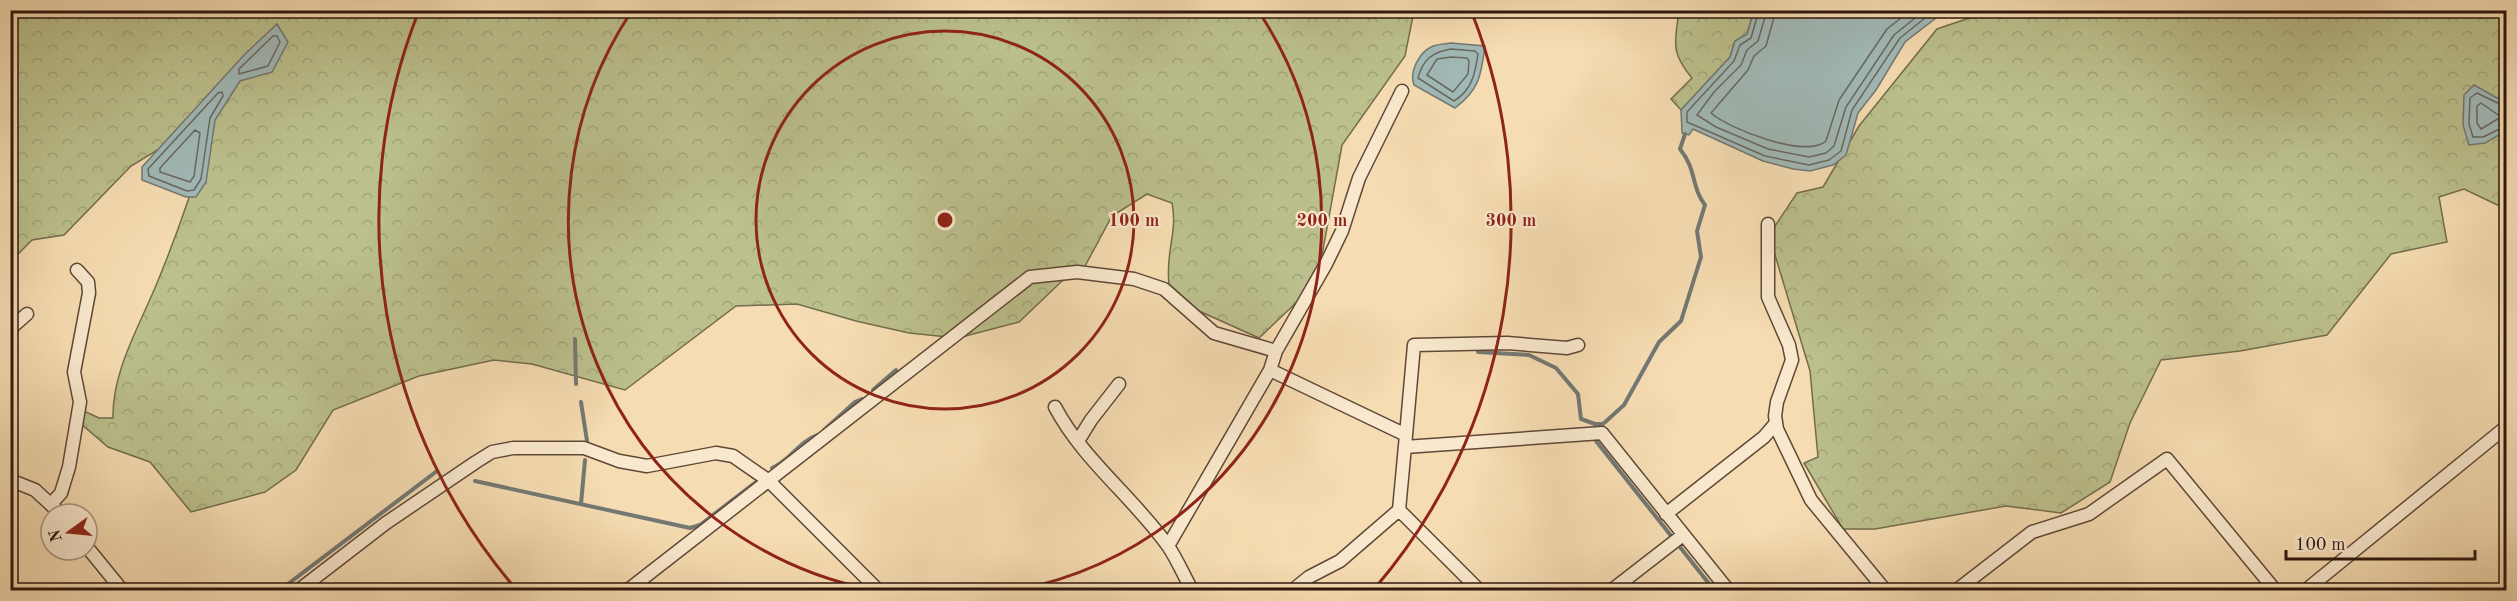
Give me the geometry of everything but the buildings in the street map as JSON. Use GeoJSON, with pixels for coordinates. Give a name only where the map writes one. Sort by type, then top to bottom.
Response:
{"type":"FeatureCollection","features":[{"type":"Feature","properties":{"kind":"street"},"geometry":{"type":"LineString","coordinates":[[1168,546],[1270,370],[1276,351],[1326,264],[1342,231],[1359,178],[1402,91]]}},
{"type":"Feature","properties":{"kind":"street"},"geometry":{"type":"LineString","coordinates":[[1768,224],[1768,297],[1789,345],[1792,360],[1777,402],[1776,423],[1811,500],[1885,591]]}},
{"type":"Feature","properties":{"kind":"street"},"geometry":{"type":"LineString","coordinates":[[53,502],[60,493],[69,467],[80,402],[74,372],[89,293],[88,282],[76,270]]}},
{"type":"Feature","properties":{"kind":"street"},"geometry":{"type":"LineString","coordinates":[[628,591],[1030,277],[1077,272],[1134,279],[1164,290],[1214,333],[1276,351]]}},
{"type":"Feature","properties":{"kind":"street"},"geometry":{"type":"LineString","coordinates":[[10,329],[27,314]]}},
{"type":"Feature","properties":{"kind":"street"},"geometry":{"type":"LineString","coordinates":[[1293,591],[1309,577],[1340,561],[1399,510],[1414,345],[1506,343],[1567,348],[1578,345]]}},
{"type":"Feature","properties":{"kind":"street"},"geometry":{"type":"LineString","coordinates":[[1270,370],[1405,441],[1602,434],[1728,591]]}},
{"type":"Feature","properties":{"kind":"street"},"geometry":{"type":"LineString","coordinates":[[1078,441],[1119,384]]}},
{"type":"Feature","properties":{"kind":"street"},"geometry":{"type":"LineString","coordinates":[[1055,406],[1065,426],[1168,546],[1192,591]]}},
{"type":"Feature","properties":{"kind":"street"},"geometry":{"type":"LineString","coordinates":[[1666,514],[1764,437],[1776,423]]}},
{"type":"Feature","properties":{"kind":"street"},"geometry":{"type":"LineString","coordinates":[[2306,591],[2506,427]]}},
{"type":"Feature","properties":{"kind":"street"},"geometry":{"type":"LineString","coordinates":[[299,591],[386,523],[492,452],[513,448],[584,448],[620,461],[647,466],[716,453],[733,456],[769,481],[878,591]]}},
{"type":"Feature","properties":{"kind":"street"},"geometry":{"type":"LineString","coordinates":[[1957,591],[2032,532],[2089,513],[2167,459],[2275,591]]}},
{"type":"Feature","properties":{"kind":"street"},"geometry":{"type":"LineString","coordinates":[[10,480],[35,490],[51,502]]}},
{"type":"Feature","properties":{"kind":"street"},"geometry":{"type":"LineString","coordinates":[[1399,510],[1479,591]]}},
{"type":"Feature","properties":{"kind":"street"},"geometry":{"type":"LineString","coordinates":[[1612,591],[1683,535]]}},
{"type":"Feature","properties":{"kind":"street"},"geometry":{"type":"LineString","coordinates":[[99,562],[122,591]]}},
{"type":"Feature","properties":{"kind":"green space"},"geometry":{"type":"Polygon","coordinates":[[[11,11],[1414,11],[1405,56],[1342,145],[1317,283],[1259,338],[1199,311],[1169,284],[1168,273],[1174,224],[1172,203],[1147,194],[1112,216],[1084,268],[1062,281],[1019,322],[958,338],[909,333],[797,304],[736,306],[625,390],[532,364],[494,360],[419,376],[333,410],[296,470],[265,492],[191,512],[150,462],[108,447],[80,423],[84,411],[99,418],[113,418],[114,400],[122,366],[171,247],[209,135],[190,130],[131,166],[64,235],[32,240],[11,261],[11,11]]]}},
{"type":"Feature","properties":{"kind":"green space"},"geometry":{"type":"Polygon","coordinates":[[[1679,11],[1754,11],[1747,34],[1735,41],[1730,57],[1681,110],[1671,99],[1692,78],[1677,54],[1676,31],[1679,11]]]}},
{"type":"Feature","properties":{"kind":"green space"},"geometry":{"type":"Polygon","coordinates":[[[1990,11],[2506,11],[2506,209],[2464,189],[2439,197],[2447,242],[2391,254],[2327,335],[2240,351],[2161,360],[2130,423],[2110,482],[2061,513],[2006,506],[1875,529],[1843,529],[1804,463],[1818,457],[1810,371],[1769,235],[1797,193],[1823,187],[1859,126],[1937,29],[1990,11]]]}},
{"type":"Feature","properties":{"kind":"water"},"geometry":{"type":"Polygon","coordinates":[[[1754,10],[1945,11],[1905,42],[1876,90],[1858,113],[1846,155],[1833,165],[1810,171],[1763,161],[1693,129],[1689,135],[1682,133],[1681,110],[1730,57],[1735,41],[1747,34],[1754,10]]]}},
{"type":"Feature","properties":{"kind":"water"},"geometry":{"type":"Polygon","coordinates":[[[277,24],[288,42],[272,72],[240,81],[215,120],[206,182],[196,197],[186,197],[142,180],[142,167],[245,54],[277,24]]]}},
{"type":"Feature","properties":{"kind":"water"},"geometry":{"type":"Polygon","coordinates":[[[1451,43],[1485,46],[1478,81],[1470,94],[1455,108],[1414,85],[1413,80],[1416,63],[1427,50],[1433,46],[1451,43]]]}},
{"type":"Feature","properties":{"kind":"water"},"geometry":{"type":"Polygon","coordinates":[[[2474,85],[2506,103],[2506,131],[2485,143],[2469,145],[2463,125],[2464,95],[2474,85]]]}},
{"type":"Feature","properties":{"kind":"waterway"},"geometry":{"type":"LineString","coordinates":[[1595,424],[1603,424],[1624,405],[1659,342],[1681,321],[1701,257],[1697,231],[1705,205],[1689,164],[1680,149],[1685,134]]}},
{"type":"Feature","properties":{"kind":"waterway"},"geometry":{"type":"LineString","coordinates":[[575,339],[576,384]]}},
{"type":"Feature","properties":{"kind":"waterway"},"geometry":{"type":"LineString","coordinates":[[1478,352],[1529,355],[1556,368],[1578,394],[1581,419],[1595,424],[1596,441],[1714,590]]}},
{"type":"Feature","properties":{"kind":"waterway"},"geometry":{"type":"LineString","coordinates":[[873,390],[896,370]]}},
{"type":"Feature","properties":{"kind":"waterway"},"geometry":{"type":"LineString","coordinates":[[824,430],[855,402],[862,399]]}},
{"type":"Feature","properties":{"kind":"waterway"},"geometry":{"type":"LineString","coordinates":[[581,402],[587,441]]}},
{"type":"Feature","properties":{"kind":"waterway"},"geometry":{"type":"LineString","coordinates":[[772,468],[784,461],[805,442],[818,435]]}},
{"type":"Feature","properties":{"kind":"waterway"},"geometry":{"type":"LineString","coordinates":[[581,504],[585,460]]}},
{"type":"Feature","properties":{"kind":"waterway"},"geometry":{"type":"LineString","coordinates":[[280,590],[437,471]]}},
{"type":"Feature","properties":{"kind":"waterway"},"geometry":{"type":"LineString","coordinates":[[475,481],[690,528],[700,525],[756,482]]}}]}
